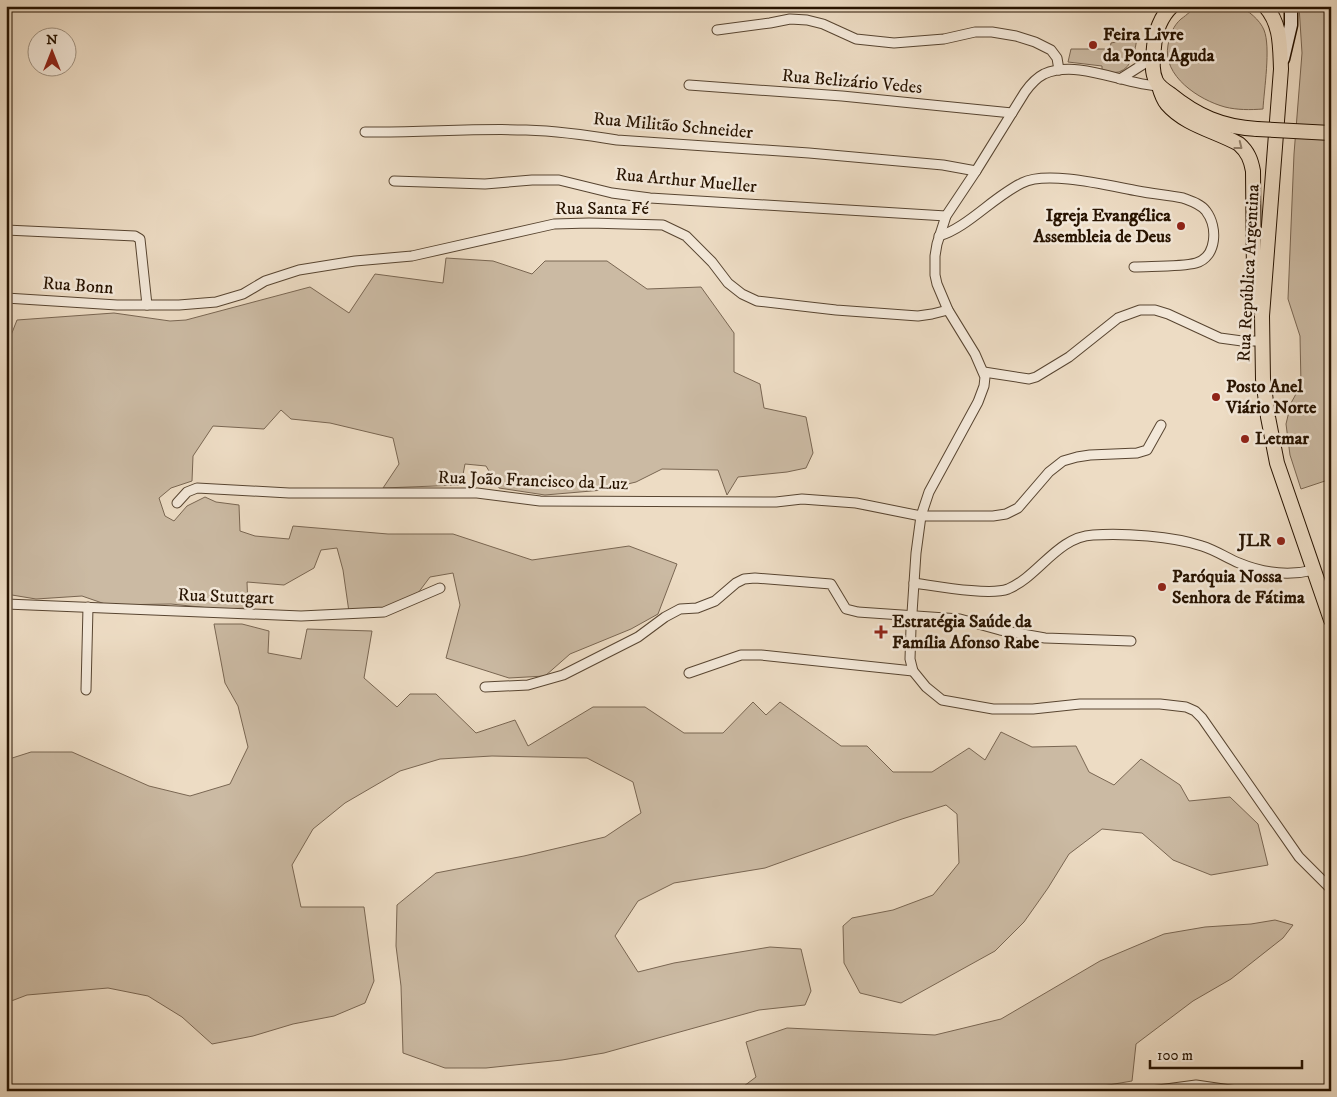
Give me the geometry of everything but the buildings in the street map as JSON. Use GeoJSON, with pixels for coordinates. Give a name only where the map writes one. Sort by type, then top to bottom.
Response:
{"type":"FeatureCollection","features":[{"type":"Feature","properties":{"kind":"main road"},"geometry":{"type":"LineString","coordinates":[[1172,6],[1163,17],[1154,40],[1154,73],[1167,105],[1180,115],[1239,144],[1251,160],[1253,171],[1254,278],[1262,316]]}},
{"type":"Feature","properties":{"kind":"main road","name":"Rua República Argentina"},"geometry":{"type":"LineString","coordinates":[[1265,6],[1278,27],[1281,68],[1262,316],[1263,379],[1277,463],[1331,620]]}},
{"type":"Feature","properties":{"kind":"main road"},"geometry":{"type":"LineString","coordinates":[[1281,68],[1291,25],[1292,6]]}},
{"type":"Feature","properties":{"kind":"main road"},"geometry":{"type":"LineString","coordinates":[[1159,86],[1180,102],[1220,124],[1237,128],[1331,132]]}},
{"type":"Feature","properties":{"kind":"street"},"geometry":{"type":"LineString","coordinates":[[717,30],[770,24],[790,19],[807,20],[824,24],[856,39],[894,43],[944,39],[975,32],[992,32],[1016,36],[1051,50],[1057,58],[1059,70]]}},
{"type":"Feature","properties":{"kind":"street"},"geometry":{"type":"LineString","coordinates":[[1120,79],[1153,58]]}},
{"type":"Feature","properties":{"kind":"street"},"geometry":{"type":"LineString","coordinates":[[1159,86],[1143,85],[1073,69],[1043,74],[1033,82],[946,216],[935,256],[935,275],[948,310],[984,372],[984,386],[978,402],[929,492],[921,516],[914,584],[910,659],[913,671],[926,687],[942,700],[993,708],[1033,709],[1080,704],[1160,704],[1186,707],[1196,711],[1299,857],[1331,889]]}},
{"type":"Feature","properties":{"kind":"street","name":"Rua Belizário Vedes"},"geometry":{"type":"LineString","coordinates":[[689,85],[842,96],[1012,113]]}},
{"type":"Feature","properties":{"kind":"street","name":"Rua Militão Schneider"},"geometry":{"type":"LineString","coordinates":[[366,132],[526,130],[617,140],[809,153],[976,171]]}},
{"type":"Feature","properties":{"kind":"street"},"geometry":{"type":"LineString","coordinates":[[939,236],[951,232],[1005,192],[1025,181],[1050,178],[1083,181],[1183,198],[1194,202],[1206,211],[1213,225],[1213,246],[1205,259],[1195,264],[1134,267]]}},
{"type":"Feature","properties":{"kind":"street","name":"Rua Arthur Mueller"},"geometry":{"type":"LineString","coordinates":[[394,181],[485,184],[559,180],[612,193],[650,198],[946,216]]}},
{"type":"Feature","properties":{"kind":"street","name":"Rua Santa Fé"},"geometry":{"type":"LineString","coordinates":[[147,305],[179,306],[216,302],[243,294],[265,281],[299,270],[355,261],[412,256],[554,224],[589,223],[663,226],[671,229],[686,236],[712,262],[728,283],[742,294],[757,301],[836,310],[918,316],[948,310]]}},
{"type":"Feature","properties":{"kind":"street"},"geometry":{"type":"LineString","coordinates":[[6,230],[135,236],[140,239],[147,305]]}},
{"type":"Feature","properties":{"kind":"street","name":"Rua Bonn"},"geometry":{"type":"LineString","coordinates":[[6,298],[147,305]]}},
{"type":"Feature","properties":{"kind":"street"},"geometry":{"type":"LineString","coordinates":[[984,372],[1029,379],[1036,377],[1070,357],[1118,318],[1140,310],[1155,310],[1168,314],[1220,338],[1262,341]]}},
{"type":"Feature","properties":{"kind":"street","name":"Rua João Francisco da Luz"},"geometry":{"type":"LineString","coordinates":[[177,503],[187,492],[197,488],[289,493],[477,494],[540,501],[776,502],[802,499],[856,503],[921,516],[993,516],[1006,514],[1018,508],[1048,472],[1063,461],[1090,455],[1137,454],[1147,450],[1161,425]]}},
{"type":"Feature","properties":{"kind":"street"},"geometry":{"type":"LineString","coordinates":[[914,584],[995,591],[1008,588],[1032,573],[1066,544],[1079,536],[1093,534],[1132,535],[1180,540],[1202,546],[1239,564],[1259,570],[1281,573],[1300,573],[1314,570]]}},
{"type":"Feature","properties":{"kind":"street"},"geometry":{"type":"LineString","coordinates":[[485,687],[528,685],[562,675],[638,637],[665,617],[680,609],[697,608],[715,600],[744,578],[831,584],[846,609],[858,612],[960,619],[1000,630],[1045,638],[1131,641]]}},
{"type":"Feature","properties":{"kind":"street","name":"Rua Stuttgart"},"geometry":{"type":"LineString","coordinates":[[6,604],[310,616],[384,612],[440,588]]}},
{"type":"Feature","properties":{"kind":"street"},"geometry":{"type":"LineString","coordinates":[[86,690],[88,607]]}},
{"type":"Feature","properties":{"kind":"street"},"geometry":{"type":"LineString","coordinates":[[689,673],[741,656],[761,655],[913,671]]}},
{"type":"Feature","properties":{"kind":"street"},"geometry":{"type":"LineString","coordinates":[[1151,1091],[1196,1086],[1238,1091]]}},
{"type":"Feature","properties":{"kind":"shaded area"},"geometry":{"type":"Polygon","coordinates":[[[1205,5],[1238,6],[1257,19],[1266,37],[1267,57],[1263,109],[1244,110],[1230,108],[1204,99],[1184,85],[1171,67],[1168,56],[1168,45],[1174,28],[1192,10],[1205,5]]]}},
{"type":"Feature","properties":{"kind":"shaded area"},"geometry":{"type":"Polygon","coordinates":[[[1299,6],[1331,6],[1331,479],[1301,489],[1290,455],[1286,424],[1291,403],[1301,385],[1300,336],[1288,299],[1294,154],[1302,53],[1299,6]]]}},
{"type":"Feature","properties":{"kind":"shaded area"},"geometry":{"type":"Polygon","coordinates":[[[1137,38],[1130,62],[1124,70],[1119,72],[1102,72],[1102,66],[1068,62],[1071,49],[1110,49],[1111,43],[1137,38]]]}},
{"type":"Feature","properties":{"kind":"shaded area"},"geometry":{"type":"Polygon","coordinates":[[[446,258],[493,261],[532,274],[545,261],[607,261],[647,289],[701,287],[734,333],[734,372],[760,384],[764,408],[806,417],[813,453],[806,468],[738,477],[727,495],[718,470],[662,469],[636,482],[603,490],[545,495],[499,488],[486,466],[465,464],[461,485],[383,488],[399,464],[393,438],[330,423],[291,419],[281,410],[264,429],[213,426],[193,456],[192,481],[171,488],[159,498],[165,516],[174,521],[187,506],[205,497],[216,502],[239,505],[240,531],[255,536],[289,539],[293,526],[388,534],[453,534],[532,560],[629,546],[677,564],[658,614],[631,629],[570,654],[545,676],[509,678],[446,658],[460,605],[453,573],[430,577],[418,593],[383,609],[349,612],[343,570],[337,548],[321,550],[314,568],[284,585],[247,582],[248,608],[219,609],[171,604],[108,605],[82,596],[36,599],[6,594],[6,348],[17,320],[114,313],[170,321],[186,320],[310,287],[349,313],[375,274],[443,283],[446,258]]]}},
{"type":"Feature","properties":{"kind":"shaded area"},"geometry":{"type":"Polygon","coordinates":[[[214,624],[242,624],[269,631],[268,653],[301,659],[307,629],[372,631],[364,678],[397,707],[410,694],[436,694],[476,733],[515,720],[528,746],[593,707],[645,707],[684,733],[723,733],[753,702],[766,715],[780,702],[841,746],[867,746],[893,772],[932,772],[969,748],[985,760],[1001,732],[1032,747],[1076,746],[1089,772],[1114,785],[1141,759],[1180,785],[1189,801],[1230,797],[1258,824],[1268,865],[1211,875],[1173,860],[1142,833],[1102,829],[1069,854],[1024,922],[995,951],[901,1003],[860,993],[844,963],[843,926],[852,918],[893,910],[933,895],[959,863],[957,814],[946,805],[765,868],[674,883],[638,901],[615,936],[638,972],[674,963],[770,947],[801,949],[811,991],[805,1005],[759,1010],[604,1053],[562,1060],[486,1068],[445,1068],[403,1053],[401,986],[396,946],[397,905],[436,873],[524,856],[605,837],[641,813],[633,782],[587,758],[492,756],[440,759],[400,771],[345,803],[313,829],[292,865],[301,907],[364,907],[374,981],[365,1003],[334,1016],[212,1044],[182,1017],[148,996],[108,988],[27,995],[6,1003],[6,760],[31,752],[72,752],[149,786],[190,796],[230,784],[248,747],[238,706],[225,683],[214,624]]]}},
{"type":"Feature","properties":{"kind":"shaded area"},"geometry":{"type":"Polygon","coordinates":[[[1275,920],[1293,925],[1283,938],[1231,979],[1193,1001],[1136,1044],[1132,1081],[1073,1091],[733,1091],[740,1089],[756,1077],[746,1042],[787,1028],[935,1035],[1001,1019],[1100,961],[1164,934],[1205,927],[1251,924],[1275,920]]]}},
{"type":"Feature","properties":{"kind":"place","name":"Feira Livre da Ponta Aguda"},"geometry":{"type":"Point","coordinates":[1093,45]}},
{"type":"Feature","properties":{"kind":"place","name":"Igreja Evangélica Assembleia de Deus"},"geometry":{"type":"Point","coordinates":[1181,226]}},
{"type":"Feature","properties":{"kind":"place","name":"Posto Anel Viário Norte"},"geometry":{"type":"Point","coordinates":[1216,397]}},
{"type":"Feature","properties":{"kind":"place","name":"Letmar"},"geometry":{"type":"Point","coordinates":[1245,439]}},
{"type":"Feature","properties":{"kind":"place","name":"JLR"},"geometry":{"type":"Point","coordinates":[1281,541]}},
{"type":"Feature","properties":{"kind":"place","name":"Paróquia Nossa Senhora de Fátima"},"geometry":{"type":"Point","coordinates":[1162,587]}},
{"type":"Feature","properties":{"kind":"place","name":"Estratégia Saúde da Família Afonso Rabe"},"geometry":{"type":"Point","coordinates":[881,632]}}]}
